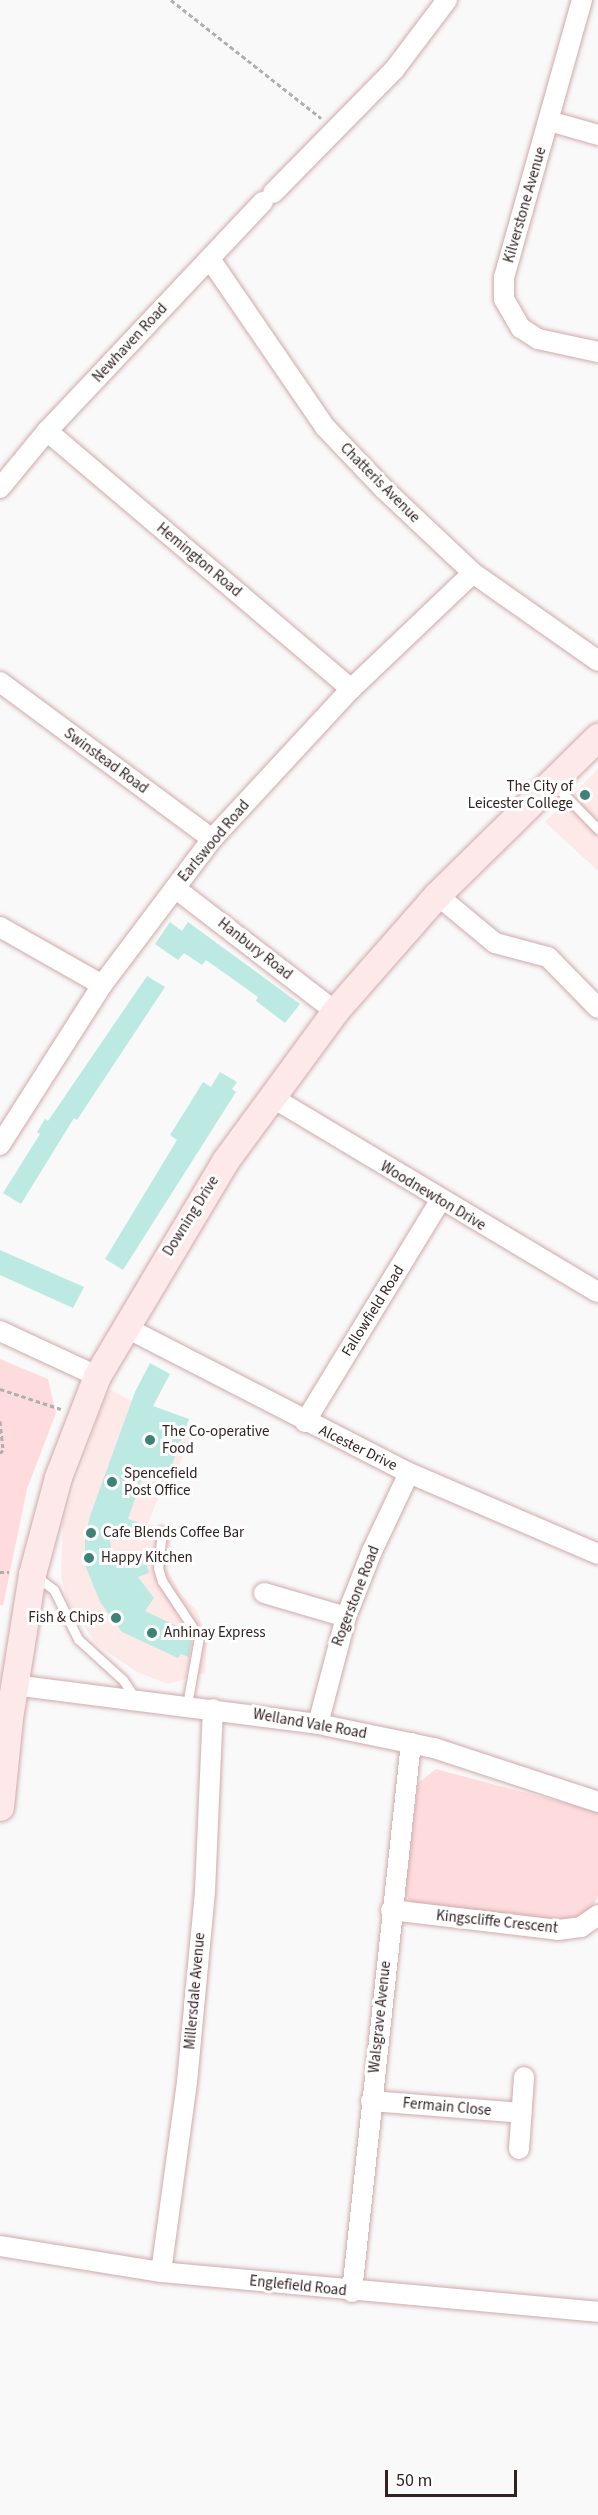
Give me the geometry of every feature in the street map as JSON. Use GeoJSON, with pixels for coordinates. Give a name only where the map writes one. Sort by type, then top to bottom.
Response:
{"type":"FeatureCollection","features":[{"type":"Feature","properties":{"kind":"street","name":"Newhaven Road"},"geometry":{"type":"LineString","coordinates":[[0,488],[47,430],[268,197],[394,70],[447,0]]}},
{"type":"Feature","properties":{"kind":"street","name":"Kilverstone Avenue"},"geometry":{"type":"LineString","coordinates":[[582,0],[504,278],[504,299],[521,328],[538,339],[598,352]]}},
{"type":"Feature","properties":{"kind":"street"},"geometry":{"type":"LineString","coordinates":[[549,121],[598,135]]}},
{"type":"Feature","properties":{"kind":"street","name":"Chatteris Avenue"},"geometry":{"type":"LineString","coordinates":[[210,259],[325,427],[384,489],[473,573],[598,661]]}},
{"type":"Feature","properties":{"kind":"street","name":"Hemington Road"},"geometry":{"type":"LineString","coordinates":[[47,430],[351,689]]}},
{"type":"Feature","properties":{"kind":"street","name":"Earlswood Road"},"geometry":{"type":"LineString","coordinates":[[0,1145],[102,985],[212,839],[351,689],[473,573]]}},
{"type":"Feature","properties":{"kind":"street","name":"Swinstead Road"},"geometry":{"type":"LineString","coordinates":[[0,682],[212,839]]}},
{"type":"Feature","properties":{"kind":"street","name":"Downing Drive"},"geometry":{"type":"LineString","coordinates":[[0,1808],[14,1685],[32,1574],[58,1477],[97,1376],[189,1218],[270,1096],[335,1011],[437,895],[598,737]]}},
{"type":"Feature","properties":{"kind":"street","name":"Hanbury Road"},"geometry":{"type":"LineString","coordinates":[[175,888],[335,1011]]}},
{"type":"Feature","properties":{"kind":"street"},"geometry":{"type":"LineString","coordinates":[[437,895],[495,943],[548,957],[598,1008]]}},
{"type":"Feature","properties":{"kind":"street"},"geometry":{"type":"LineString","coordinates":[[0,927],[102,985]]}},
{"type":"Feature","properties":{"kind":"street","name":"Woodnewton Drive"},"geometry":{"type":"LineString","coordinates":[[270,1096],[440,1201],[598,1292]]}},
{"type":"Feature","properties":{"kind":"street","name":"Fallowfield Road"},"geometry":{"type":"LineString","coordinates":[[305,1422],[440,1201]]}},
{"type":"Feature","properties":{"kind":"street","name":"Alcester Drive"},"geometry":{"type":"LineString","coordinates":[[126,1327],[305,1422],[409,1473],[598,1554]]}},
{"type":"Feature","properties":{"kind":"street"},"geometry":{"type":"LineString","coordinates":[[0,1331],[97,1376]]}},
{"type":"Feature","properties":{"kind":"street","name":"Rogerstone Road"},"geometry":{"type":"LineString","coordinates":[[318,1724],[346,1617],[372,1551],[409,1473]]}},
{"type":"Feature","properties":{"kind":"street"},"geometry":{"type":"LineString","coordinates":[[264,1593],[346,1617]]}},
{"type":"Feature","properties":{"kind":"street","name":"Welland Vale Road"},"geometry":{"type":"LineString","coordinates":[[14,1685],[135,1698],[318,1724],[411,1743],[598,1802]]}},
{"type":"Feature","properties":{"kind":"street","name":"Millersdale Avenue"},"geometry":{"type":"LineString","coordinates":[[161,2272],[187,2082],[205,1891],[213,1709]]}},
{"type":"Feature","properties":{"kind":"street","name":"Walsgrave Avenue"},"geometry":{"type":"LineString","coordinates":[[352,2292],[411,1743]]}},
{"type":"Feature","properties":{"kind":"street","name":"Kingscliffe Crescent"},"geometry":{"type":"LineString","coordinates":[[392,1910],[558,1930],[581,1927],[598,1915]]}},
{"type":"Feature","properties":{"kind":"street"},"geometry":{"type":"LineString","coordinates":[[519,2149],[524,2078]]}},
{"type":"Feature","properties":{"kind":"street","name":"Fermain Close"},"geometry":{"type":"LineString","coordinates":[[371,2101],[522,2113]]}},
{"type":"Feature","properties":{"kind":"street","name":"Englefield Road"},"geometry":{"type":"LineString","coordinates":[[0,2246],[161,2272],[352,2292],[598,2312]]}},
{"type":"Feature","properties":{"kind":"lane"},"geometry":{"type":"LineString","coordinates":[[551,781],[598,829]]}},
{"type":"Feature","properties":{"kind":"lane"},"geometry":{"type":"LineString","coordinates":[[162,1531],[158,1568],[162,1581],[199,1636],[186,1705]]}},
{"type":"Feature","properties":{"kind":"lane"},"geometry":{"type":"LineString","coordinates":[[32,1574],[54,1590],[78,1640],[123,1680],[135,1698]]}},
{"type":"Feature","properties":{"kind":"path"},"geometry":{"type":"LineString","coordinates":[[171,0],[336,131]]}},
{"type":"Feature","properties":{"kind":"path"},"geometry":{"type":"LineString","coordinates":[[0,1389],[80,1416]]}},
{"type":"Feature","properties":{"kind":"path"},"geometry":{"type":"LineString","coordinates":[[0,1420],[3,1450],[0,1453]]}},
{"type":"Feature","properties":{"kind":"shaded area","name":"The City of Leicester College"},"geometry":{"type":"Polygon","coordinates":[[[598,769],[598,871],[545,822],[598,769]]]}},
{"type":"Feature","properties":{"kind":"shaded area"},"geometry":{"type":"Polygon","coordinates":[[[0,1359],[48,1379],[56,1413],[27,1489],[3,1606],[0,1605],[0,1359]]]}},
{"type":"Feature","properties":{"kind":"shaded area"},"geometry":{"type":"Polygon","coordinates":[[[110,1390],[193,1431],[169,1491],[162,1488],[148,1524],[173,1531],[167,1569],[180,1593],[197,1611],[207,1638],[205,1673],[168,1684],[137,1672],[97,1645],[67,1601],[61,1575],[63,1522],[99,1414],[110,1390]]]}},
{"type":"Feature","properties":{"kind":"shaded area"},"geometry":{"type":"Polygon","coordinates":[[[436,1769],[598,1812],[598,1896],[592,1908],[578,1920],[559,1924],[412,1904],[405,1894],[418,1783],[436,1769]]]}},
{"type":"Feature","properties":{"kind":"building"},"geometry":{"type":"Polygon","coordinates":[[[170,922],[182,931],[188,922],[300,1004],[285,1023],[256,1001],[258,997],[206,960],[202,965],[184,953],[178,960],[155,944],[170,922]]]}},
{"type":"Feature","properties":{"kind":"building"},"geometry":{"type":"Polygon","coordinates":[[[147,976],[165,987],[77,1120],[74,1118],[21,1204],[3,1193],[40,1134],[37,1132],[45,1119],[48,1121],[147,976]]]}},
{"type":"Feature","properties":{"kind":"building"},"geometry":{"type":"Polygon","coordinates":[[[220,1072],[237,1082],[232,1089],[236,1092],[123,1270],[105,1259],[177,1140],[170,1135],[203,1082],[211,1087],[220,1072]]]}},
{"type":"Feature","properties":{"kind":"building"},"geometry":{"type":"Polygon","coordinates":[[[0,1250],[84,1287],[73,1308],[0,1275],[0,1250]]]}},
{"type":"Feature","properties":{"kind":"building"},"geometry":{"type":"Polygon","coordinates":[[[150,1363],[170,1374],[153,1406],[189,1419],[167,1478],[145,1470],[128,1519],[150,1527],[145,1540],[109,1529],[113,1566],[144,1556],[149,1573],[138,1577],[154,1598],[145,1611],[187,1631],[192,1638],[189,1657],[181,1654],[178,1658],[122,1632],[100,1602],[85,1565],[85,1538],[90,1516],[135,1392],[150,1363]]]}},
{"type":"Feature","properties":{"kind":"place","name":"The City of Leicester College"},"geometry":{"type":"Point","coordinates":[585,795]}},
{"type":"Feature","properties":{"kind":"place","name":"The Co-operative Food"},"geometry":{"type":"Point","coordinates":[150,1440]}},
{"type":"Feature","properties":{"kind":"place","name":"Spencefield Post Office"},"geometry":{"type":"Point","coordinates":[112,1482]}},
{"type":"Feature","properties":{"kind":"place","name":"Cafe Blends Coffee Bar"},"geometry":{"type":"Point","coordinates":[91,1533]}},
{"type":"Feature","properties":{"kind":"place","name":"Happy Kitchen"},"geometry":{"type":"Point","coordinates":[89,1558]}},
{"type":"Feature","properties":{"kind":"place","name":"Fish & Chips"},"geometry":{"type":"Point","coordinates":[116,1618]}},
{"type":"Feature","properties":{"kind":"place","name":"Anhinay Express"},"geometry":{"type":"Point","coordinates":[152,1633]}}]}
